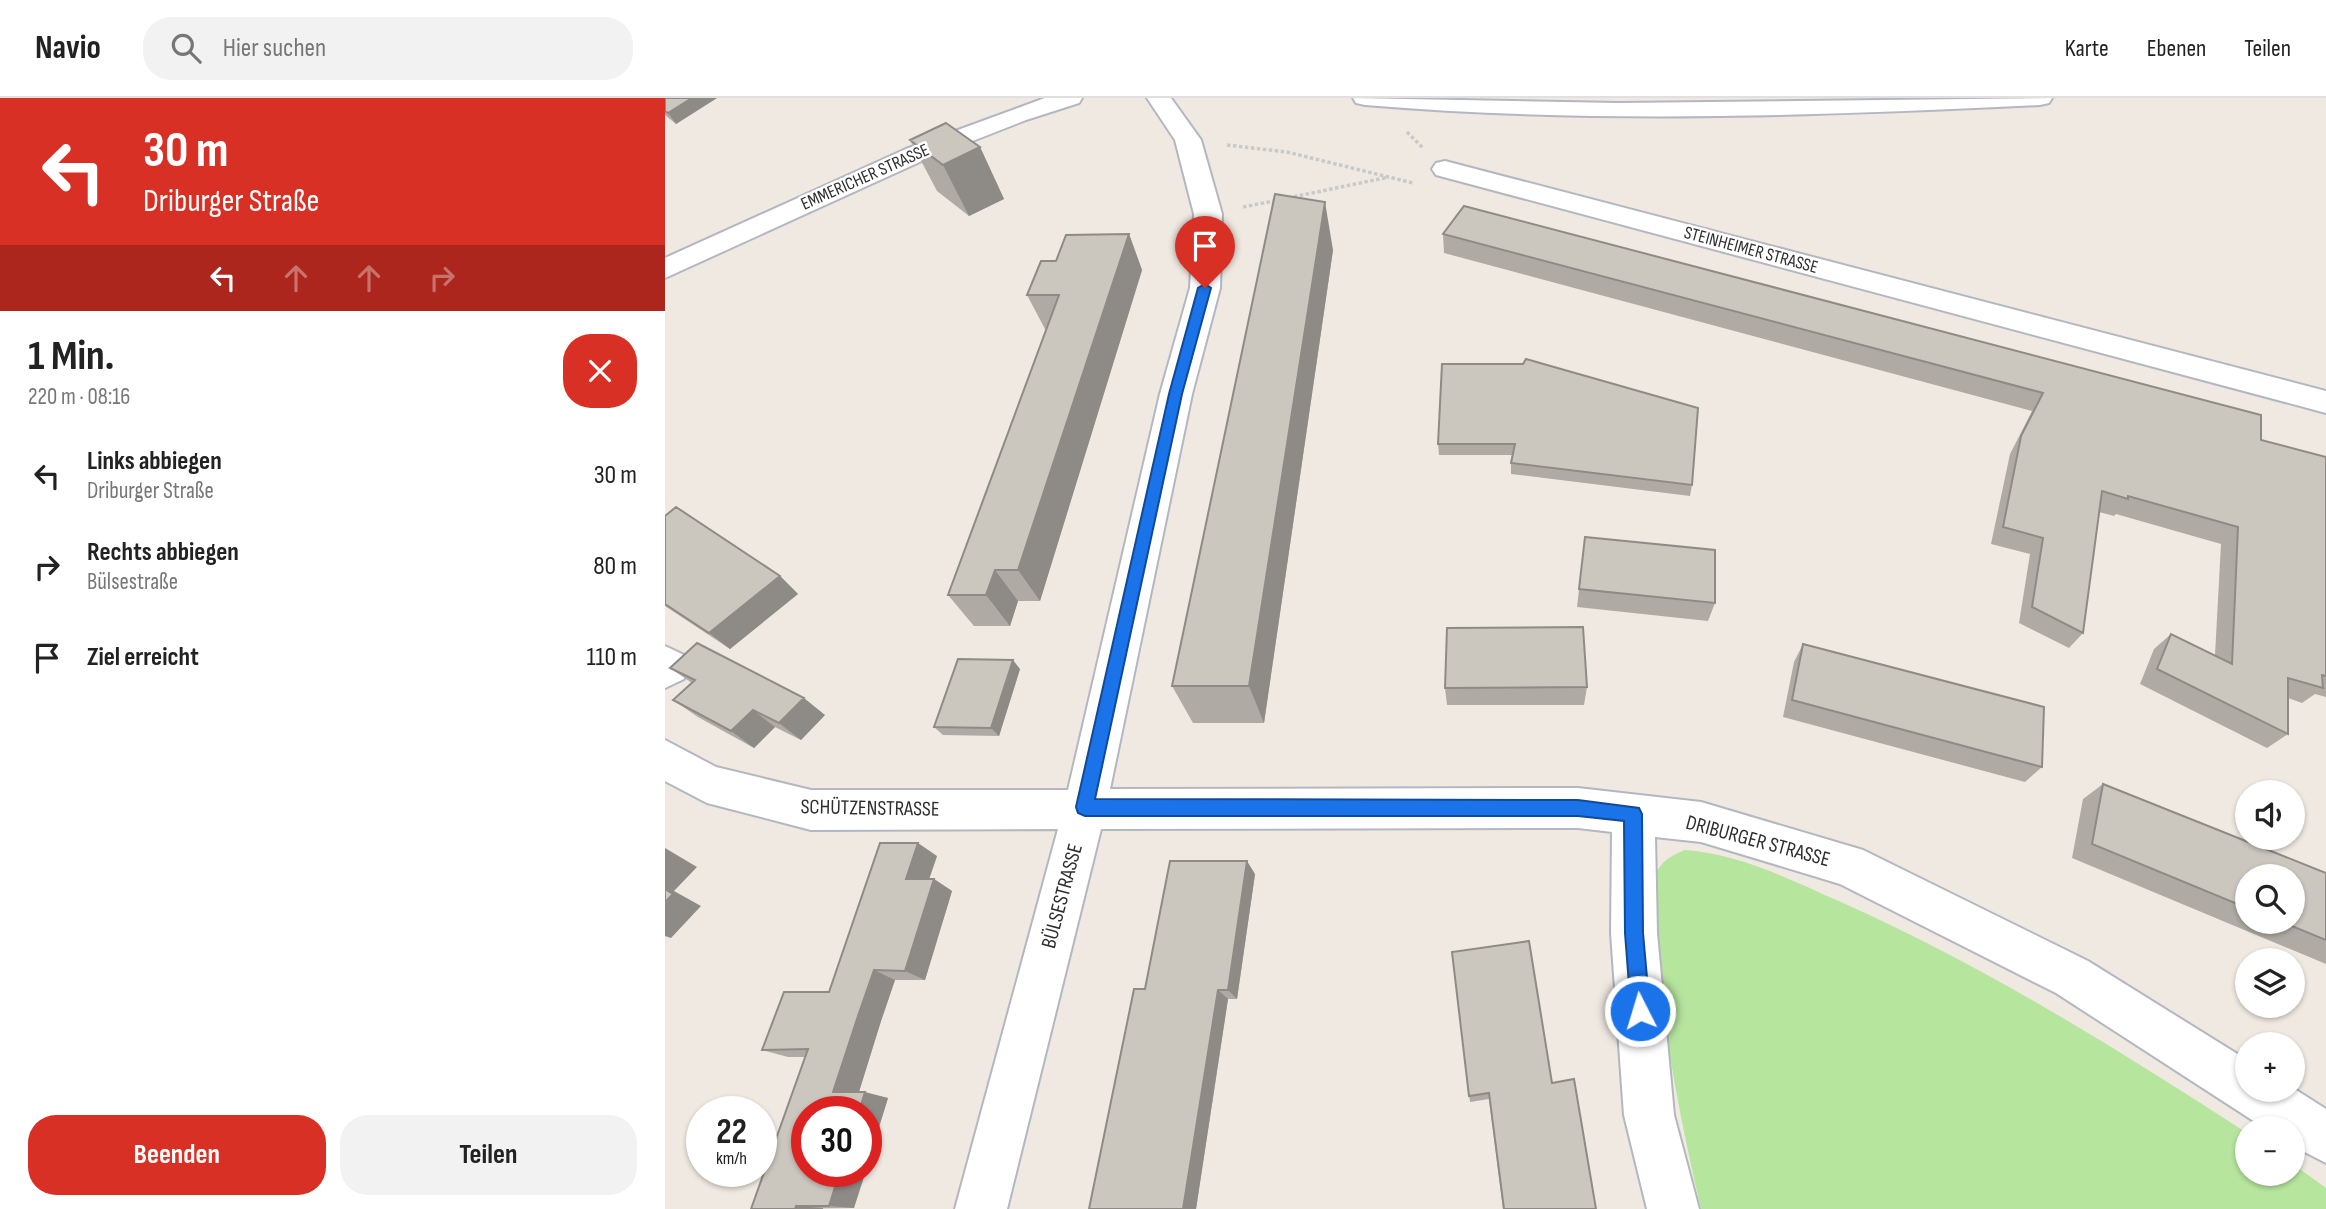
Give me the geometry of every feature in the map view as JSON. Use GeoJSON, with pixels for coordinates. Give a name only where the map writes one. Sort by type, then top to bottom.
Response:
{"type":"FeatureCollection","features":[{"type":"Feature","properties":{"kind":"street","name":"EMMERICHER STRASSE"},"geometry":{"type":"LineString","coordinates":[[665,269],[921,151],[1006,117],[1070,98]]}},
{"type":"Feature","properties":{"kind":"street","name":"BÜLSESTRASSE"},"geometry":{"type":"LineString","coordinates":[[981,1209],[1085,807],[1176,394],[1205,288],[1208,214],[1188,140],[1159,98]]}},
{"type":"Feature","properties":{"kind":"street"},"geometry":{"type":"LineString","coordinates":[[1365,98],[1594,110],[1741,110],[2040,98]]}},
{"type":"Feature","properties":{"kind":"street","name":"STEINHEIMER STRASSE"},"geometry":{"type":"LineString","coordinates":[[1445,169],[2326,402]]}},
{"type":"Feature","properties":{"kind":"street"},"geometry":{"type":"LineString","coordinates":[[665,663],[670,667],[665,671]]}},
{"type":"Feature","properties":{"kind":"street","name":"SCHÜTZENSTRASSE"},"geometry":{"type":"LineString","coordinates":[[665,759],[707,784],[811,810],[1085,807]]}},
{"type":"Feature","properties":{"kind":"street","name":"DRIBURGER STRASSE"},"geometry":{"type":"LineString","coordinates":[[1085,807],[1578,808],[1701,822],[1848,865],[2072,977],[2235,1080]]}},
{"type":"Feature","properties":{"kind":"street"},"geometry":{"type":"LineString","coordinates":[[1633,814],[1634,933],[1649,1115],[1673,1209]]}},
{"type":"Feature","properties":{"kind":"street","name":"DRIBURGER STRASSE"},"geometry":{"type":"LineString","coordinates":[[2269,1102],[2326,1138]]}},
{"type":"Feature","properties":{"kind":"path"},"geometry":{"type":"LineString","coordinates":[[1188,140],[1287,152],[1439,190],[1445,169]]}},
{"type":"Feature","properties":{"kind":"path"},"geometry":{"type":"LineString","coordinates":[[1208,214],[1391,177]]}},
{"type":"Feature","properties":{"kind":"green space"},"geometry":{"type":"Polygon","coordinates":[[[1685,850],[1745,862],[1841,902],[1946,953],[2099,1039],[2235,1125],[2235,1186],[2305,1186],[2305,1173],[2326,1188],[2326,1209],[1701,1209],[1667,1036],[1653,896],[1657,872],[1671,857],[1685,850]]]}},
{"type":"Feature","properties":{"kind":"building"},"geometry":{"type":"Polygon","coordinates":[[[665,98],[692,98],[668,113],[665,111],[665,98]]]}},
{"type":"Feature","properties":{"kind":"building"},"geometry":{"type":"Polygon","coordinates":[[[946,123],[980,147],[943,165],[910,140],[946,123]]]}},
{"type":"Feature","properties":{"kind":"building"},"geometry":{"type":"Polygon","coordinates":[[[1275,194],[1325,202],[1249,686],[1172,686],[1275,194]]]}},
{"type":"Feature","properties":{"kind":"building"},"geometry":{"type":"Polygon","coordinates":[[[1464,206],[2261,415],[2261,440],[2326,457],[2326,676],[2322,675],[2323,688],[2288,678],[2288,734],[2157,669],[2171,634],[2232,664],[2238,527],[2128,496],[2128,499],[2102,491],[2083,633],[2032,607],[2043,538],[2003,527],[2021,436],[2043,393],[1443,234],[1464,206]]]}},
{"type":"Feature","properties":{"kind":"building"},"geometry":{"type":"Polygon","coordinates":[[[1129,234],[1018,570],[995,570],[986,595],[948,595],[1059,295],[1027,295],[1041,261],[1056,261],[1066,235],[1129,234]]]}},
{"type":"Feature","properties":{"kind":"building"},"geometry":{"type":"Polygon","coordinates":[[[1526,359],[1698,408],[1692,485],[1511,463],[1515,444],[1438,444],[1442,364],[1523,364],[1526,359]]]}},
{"type":"Feature","properties":{"kind":"building"},"geometry":{"type":"Polygon","coordinates":[[[676,507],[780,576],[709,633],[665,604],[665,516],[676,507]]]}},
{"type":"Feature","properties":{"kind":"building"},"geometry":{"type":"Polygon","coordinates":[[[1585,537],[1715,550],[1715,603],[1579,589],[1585,537]]]}},
{"type":"Feature","properties":{"kind":"building"},"geometry":{"type":"Polygon","coordinates":[[[1583,627],[1587,687],[1445,688],[1447,628],[1583,627]]]}},
{"type":"Feature","properties":{"kind":"building"},"geometry":{"type":"Polygon","coordinates":[[[697,643],[804,698],[779,723],[753,710],[731,731],[673,700],[695,680],[670,668],[697,643]]]}},
{"type":"Feature","properties":{"kind":"building"},"geometry":{"type":"Polygon","coordinates":[[[1803,644],[2044,707],[2042,767],[1792,700],[1803,644]]]}},
{"type":"Feature","properties":{"kind":"building"},"geometry":{"type":"Polygon","coordinates":[[[958,659],[1013,660],[991,728],[934,727],[958,659]]]}},
{"type":"Feature","properties":{"kind":"building"},"geometry":{"type":"Polygon","coordinates":[[[2103,784],[2235,837],[2235,850],[2268,850],[2303,864],[2235,864],[2235,903],[2092,844],[2103,784]]]}},
{"type":"Feature","properties":{"kind":"building"},"geometry":{"type":"Polygon","coordinates":[[[880,843],[918,843],[906,879],[934,879],[905,971],[874,970],[833,1092],[865,1092],[864,1096],[791,1096],[808,1049],[762,1050],[784,992],[829,992],[880,843]]]}},
{"type":"Feature","properties":{"kind":"building"},"geometry":{"type":"Polygon","coordinates":[[[1170,861],[1247,861],[1228,990],[1218,990],[1183,1209],[1089,1209],[1134,989],[1145,989],[1170,861]]]}},
{"type":"Feature","properties":{"kind":"building"},"geometry":{"type":"Polygon","coordinates":[[[2305,865],[2326,873],[2326,940],[2305,931],[2305,865]]]}},
{"type":"Feature","properties":{"kind":"building"},"geometry":{"type":"Polygon","coordinates":[[[665,889],[673,894],[665,902],[665,889]]]}},
{"type":"Feature","properties":{"kind":"building"},"geometry":{"type":"Polygon","coordinates":[[[1529,941],[1552,1083],[1574,1079],[1596,1209],[1504,1209],[1489,1093],[1469,1096],[1452,952],[1529,941]]]}},
{"type":"Feature","properties":{"kind":"building"},"geometry":{"type":"Polygon","coordinates":[[[791,1097],[791,1187],[835,1187],[829,1206],[751,1209],[759,1187],[777,1187],[777,1136],[791,1097]]]}},
{"type":"Feature","properties":{"kind":"route"},"geometry":{"type":"LineString","coordinates":[[1205,288],[1176,394],[1085,807],[1578,808],[1633,814],[1634,933],[1640,1011]]}}]}
